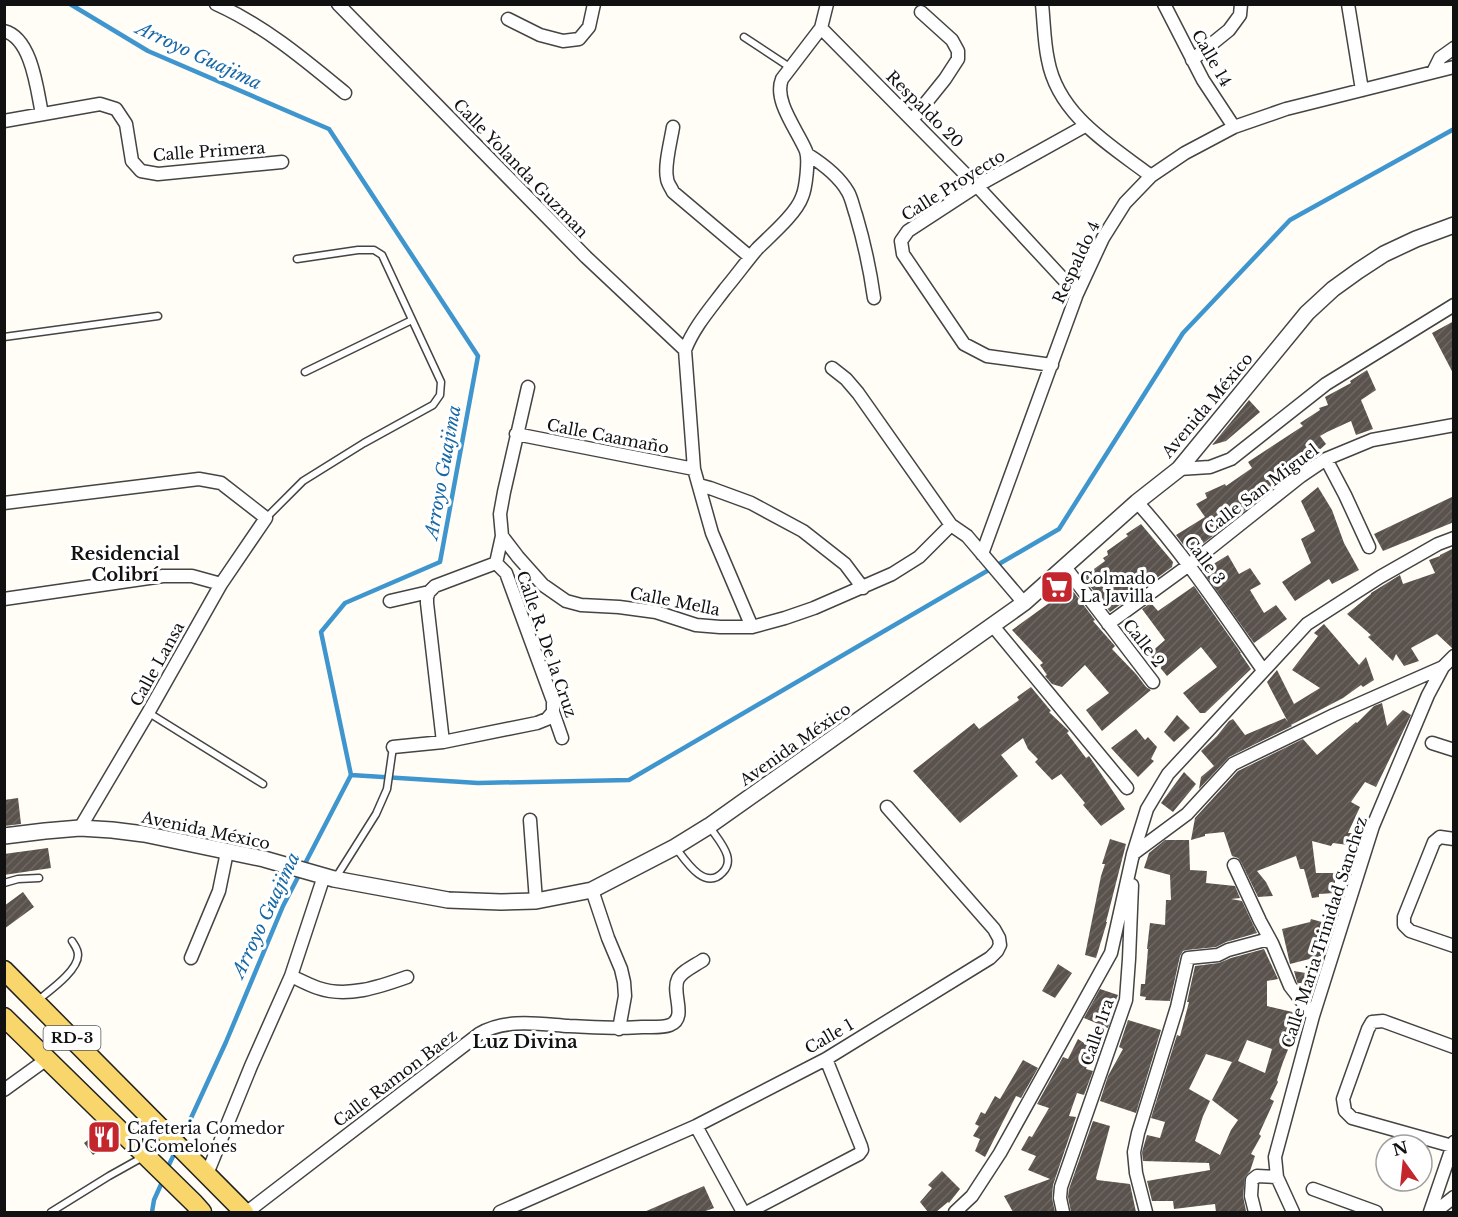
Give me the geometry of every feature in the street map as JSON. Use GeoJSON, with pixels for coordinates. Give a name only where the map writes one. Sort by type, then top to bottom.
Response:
{"type":"FeatureCollection","features":[{"type":"Feature","properties":{"kind":"main road","name":"RD-3"},"geometry":{"type":"LineString","coordinates":[[4,970],[245,1212]]}},
{"type":"Feature","properties":{"kind":"main road","name":"RD-3"},"geometry":{"type":"LineString","coordinates":[[4,1017],[198,1208]]}},
{"type":"Feature","properties":{"kind":"street"},"geometry":{"type":"LineString","coordinates":[[216,4],[282,42],[345,93]]}},
{"type":"Feature","properties":{"kind":"street","name":"Calle Yolanda Guzman"},"geometry":{"type":"LineString","coordinates":[[338,4],[586,257],[685,350]]}},
{"type":"Feature","properties":{"kind":"street"},"geometry":{"type":"LineString","coordinates":[[508,19],[540,35],[563,41],[579,39],[589,27],[594,4]]}},
{"type":"Feature","properties":{"kind":"street"},"geometry":{"type":"LineString","coordinates":[[752,627],[712,533],[694,469],[685,350],[699,322],[750,257],[802,199],[807,154],[783,105],[779,85],[821,28],[827,4]]}},
{"type":"Feature","properties":{"kind":"street"},"geometry":{"type":"LineString","coordinates":[[1042,4],[1047,60],[1059,92],[1085,126],[1151,176]]}},
{"type":"Feature","properties":{"kind":"street","name":"Calle 14"},"geometry":{"type":"LineString","coordinates":[[1164,4],[1192,60],[1234,127]]}},
{"type":"Feature","properties":{"kind":"street"},"geometry":{"type":"LineString","coordinates":[[1192,60],[1229,30],[1240,15],[1241,4]]}},
{"type":"Feature","properties":{"kind":"street"},"geometry":{"type":"LineString","coordinates":[[1348,4],[1362,90]]}},
{"type":"Feature","properties":{"kind":"street"},"geometry":{"type":"LineString","coordinates":[[912,120],[958,59],[958,51],[952,40],[921,12]]}},
{"type":"Feature","properties":{"kind":"street","name":"Respaldo 20"},"geometry":{"type":"LineString","coordinates":[[821,28],[977,186],[1077,294]]}},
{"type":"Feature","properties":{"kind":"street"},"geometry":{"type":"LineString","coordinates":[[4,31],[10,32],[22,43],[32,65],[42,114]]}},
{"type":"Feature","properties":{"kind":"street"},"geometry":{"type":"LineString","coordinates":[[1432,72],[1440,58],[1454,48]]}},
{"type":"Feature","properties":{"kind":"street","name":"Respaldo 4"},"geometry":{"type":"LineString","coordinates":[[982,554],[1077,294],[1102,238],[1125,203],[1151,176],[1185,153],[1234,127],[1286,110],[1454,67]]}},
{"type":"Feature","properties":{"kind":"street","name":"Calle Primera"},"geometry":{"type":"LineString","coordinates":[[4,122],[100,104],[116,109],[126,124],[132,161],[141,171],[158,174],[282,162]]}},
{"type":"Feature","properties":{"kind":"street","name":"Calle Proyecto"},"geometry":{"type":"LineString","coordinates":[[1052,365],[987,356],[964,344],[903,254],[901,241],[908,231],[977,186],[1085,126]]}},
{"type":"Feature","properties":{"kind":"street"},"geometry":{"type":"LineString","coordinates":[[674,127],[666,177],[669,184],[674,192],[750,257]]}},
{"type":"Feature","properties":{"kind":"street"},"geometry":{"type":"LineString","coordinates":[[807,154],[831,171],[849,194],[870,267],[874,298]]}},
{"type":"Feature","properties":{"kind":"street","name":"Avenida México"},"geometry":{"type":"LineString","coordinates":[[4,836],[80,828],[144,834],[264,860],[329,878],[448,900],[536,901],[592,890],[675,847],[709,826],[1024,603],[1137,502],[1179,469],[1307,313],[1333,289],[1384,254],[1454,225]]}},
{"type":"Feature","properties":{"kind":"street"},"geometry":{"type":"LineString","coordinates":[[1179,469],[1210,467],[1231,459],[1326,384],[1454,305]]}},
{"type":"Feature","properties":{"kind":"street"},"geometry":{"type":"LineString","coordinates":[[832,368],[858,393],[951,525],[967,536],[1024,603]]}},
{"type":"Feature","properties":{"kind":"street","name":"Calle R. De la Cruz"},"geometry":{"type":"LineString","coordinates":[[528,387],[504,492],[500,514],[502,536],[496,563],[506,573],[553,701],[553,712],[562,738]]}},
{"type":"Feature","properties":{"kind":"street","name":"Calle San Miguel"},"geometry":{"type":"LineString","coordinates":[[1108,624],[1189,565],[1301,476],[1326,459],[1372,440],[1454,425]]}},
{"type":"Feature","properties":{"kind":"street","name":"Calle Caamaño"},"geometry":{"type":"LineString","coordinates":[[516,434],[694,469]]}},
{"type":"Feature","properties":{"kind":"street"},"geometry":{"type":"LineString","coordinates":[[1326,459],[1369,548]]}},
{"type":"Feature","properties":{"kind":"street"},"geometry":{"type":"LineString","coordinates":[[4,503],[199,479],[222,483],[266,518]]}},
{"type":"Feature","properties":{"kind":"street"},"geometry":{"type":"LineString","coordinates":[[699,485],[751,503],[803,531],[845,564],[863,588]]}},
{"type":"Feature","properties":{"kind":"street","name":"Calle 3"},"geometry":{"type":"LineString","coordinates":[[1137,502],[1189,565],[1263,670]]}},
{"type":"Feature","properties":{"kind":"street","name":"Calle Lansa"},"geometry":{"type":"LineString","coordinates":[[80,828],[221,584],[266,518]]}},
{"type":"Feature","properties":{"kind":"street","name":"Calle Mella"},"geometry":{"type":"LineString","coordinates":[[502,536],[543,585],[566,601],[580,605],[656,612],[696,625],[752,627],[785,618],[863,588],[892,574],[919,557],[951,525]]}},
{"type":"Feature","properties":{"kind":"street"},"geometry":{"type":"LineString","coordinates":[[955,1212],[972,1196],[1000,1153],[1111,953],[1133,854],[1147,808],[1168,774],[1307,624],[1390,572],[1438,544],[1454,538]]}},
{"type":"Feature","properties":{"kind":"street"},"geometry":{"type":"LineString","coordinates":[[443,742],[427,597],[435,586],[496,563]]}},
{"type":"Feature","properties":{"kind":"street","name":"Calle 2"},"geometry":{"type":"LineString","coordinates":[[1065,567],[1153,682]]}},
{"type":"Feature","properties":{"kind":"street"},"geometry":{"type":"LineString","coordinates":[[4,598],[163,576],[192,576],[221,584]]}},
{"type":"Feature","properties":{"kind":"street"},"geometry":{"type":"LineString","coordinates":[[390,601],[429,592]]}},
{"type":"Feature","properties":{"kind":"street"},"geometry":{"type":"LineString","coordinates":[[993,626],[1127,788]]}},
{"type":"Feature","properties":{"kind":"street"},"geometry":{"type":"LineString","coordinates":[[1133,854],[1187,814],[1233,764],[1334,715],[1443,667],[1454,656]]}},
{"type":"Feature","properties":{"kind":"street","name":"Calle Maria Trinidad Sanchez"},"geometry":{"type":"LineString","coordinates":[[1293,1212],[1277,1177],[1275,1157],[1313,1016],[1373,826],[1428,694],[1443,667]]}},
{"type":"Feature","properties":{"kind":"street"},"geometry":{"type":"LineString","coordinates":[[393,747],[443,742],[537,723],[547,719],[553,712]]}},
{"type":"Feature","properties":{"kind":"street"},"geometry":{"type":"LineString","coordinates":[[1432,743],[1454,750]]}},
{"type":"Feature","properties":{"kind":"street","name":"Calle 1"},"geometry":{"type":"LineString","coordinates":[[500,1212],[696,1126],[825,1059],[990,958],[997,951],[1000,945],[994,928],[887,807]]}},
{"type":"Feature","properties":{"kind":"street"},"geometry":{"type":"LineString","coordinates":[[530,820],[536,901]]}},
{"type":"Feature","properties":{"kind":"street"},"geometry":{"type":"LineString","coordinates":[[1454,839],[1440,837],[1434,842],[1404,917],[1404,925],[1410,931],[1454,946]]}},
{"type":"Feature","properties":{"kind":"street"},"geometry":{"type":"LineString","coordinates":[[191,958],[219,891],[227,852]]}},
{"type":"Feature","properties":{"kind":"street","name":"Calle 1ra"},"geometry":{"type":"LineString","coordinates":[[1064,1212],[1060,1187],[1126,1000],[1133,854]]}},
{"type":"Feature","properties":{"kind":"street"},"geometry":{"type":"LineString","coordinates":[[1234,865],[1290,986],[1313,1016]]}},
{"type":"Feature","properties":{"kind":"street"},"geometry":{"type":"LineString","coordinates":[[202,1168],[291,976],[329,878]]}},
{"type":"Feature","properties":{"kind":"street"},"geometry":{"type":"LineString","coordinates":[[592,890],[624,982],[619,1029]]}},
{"type":"Feature","properties":{"kind":"street"},"geometry":{"type":"LineString","coordinates":[[1146,1212],[1136,1173],[1134,1152],[1138,1132],[1177,1007],[1188,958],[1218,955],[1265,940],[1272,943]]}},
{"type":"Feature","properties":{"kind":"street","name":"Calle Ramon Baez"},"geometry":{"type":"LineString","coordinates":[[245,1212],[479,1034],[498,1026],[519,1023],[619,1029],[668,1026],[676,1022],[679,1016],[676,987],[678,979],[704,960]]}},
{"type":"Feature","properties":{"kind":"street"},"geometry":{"type":"LineString","coordinates":[[291,976],[318,989],[339,992],[372,989],[407,977]]}},
{"type":"Feature","properties":{"kind":"street"},"geometry":{"type":"LineString","coordinates":[[1430,1212],[1453,1144],[1352,1118],[1345,1111],[1343,1099],[1372,1022],[1383,1021],[1454,1047]]}},
{"type":"Feature","properties":{"kind":"street"},"geometry":{"type":"LineString","coordinates":[[4,1090],[47,1059]]}},
{"type":"Feature","properties":{"kind":"street"},"geometry":{"type":"LineString","coordinates":[[748,1212],[860,1154],[861,1146],[825,1059]]}},
{"type":"Feature","properties":{"kind":"street"},"geometry":{"type":"LineString","coordinates":[[696,1126],[743,1212]]}},
{"type":"Feature","properties":{"kind":"street"},"geometry":{"type":"LineString","coordinates":[[1255,1212],[1251,1197],[1252,1180],[1257,1176],[1277,1177]]}},
{"type":"Feature","properties":{"kind":"street"},"geometry":{"type":"LineString","coordinates":[[1313,1189],[1353,1208],[1376,1212]]}},
{"type":"Feature","properties":{"kind":"street"},"geometry":{"type":"LineString","coordinates":[[1435,1212],[1454,1197]]}},
{"type":"Feature","properties":{"kind":"lane"},"geometry":{"type":"LineString","coordinates":[[744,37],[791,68]]}},
{"type":"Feature","properties":{"kind":"lane"},"geometry":{"type":"LineString","coordinates":[[266,518],[303,481],[364,443],[433,405],[440,395],[441,382],[382,255],[374,250],[358,250],[297,259]]}},
{"type":"Feature","properties":{"kind":"lane"},"geometry":{"type":"LineString","coordinates":[[4,337],[158,316]]}},
{"type":"Feature","properties":{"kind":"lane"},"geometry":{"type":"LineString","coordinates":[[304,372],[412,320]]}},
{"type":"Feature","properties":{"kind":"lane"},"geometry":{"type":"LineString","coordinates":[[148,713],[263,784]]}},
{"type":"Feature","properties":{"kind":"lane"},"geometry":{"type":"LineString","coordinates":[[329,878],[376,814],[387,789],[393,747]]}},
{"type":"Feature","properties":{"kind":"lane"},"geometry":{"type":"LineString","coordinates":[[675,847],[696,873],[704,877],[719,876],[726,870],[728,863],[726,853],[709,826]]}},
{"type":"Feature","properties":{"kind":"lane"},"geometry":{"type":"LineString","coordinates":[[4,883],[18,879],[39,878]]}},
{"type":"Feature","properties":{"kind":"lane"},"geometry":{"type":"LineString","coordinates":[[36,1002],[67,975],[77,962],[77,949],[72,942]]}},
{"type":"Feature","properties":{"kind":"lane"},"geometry":{"type":"LineString","coordinates":[[51,1212],[146,1156]]}},
{"type":"Feature","properties":{"kind":"building"},"geometry":{"type":"Polygon","coordinates":[[[1454,321],[1454,375],[1432,333],[1454,321]]]}},
{"type":"Feature","properties":{"kind":"building"},"geometry":{"type":"Polygon","coordinates":[[[1367,370],[1376,390],[1361,400],[1373,429],[1356,435],[1351,421],[1320,436],[1326,444],[1305,463],[1225,526],[1207,527],[1214,535],[1195,550],[1185,547],[1176,535],[1205,517],[1196,504],[1207,498],[1205,493],[1225,484],[1226,486],[1252,468],[1248,462],[1303,426],[1300,423],[1320,410],[1319,408],[1328,405],[1325,397],[1351,383],[1350,381],[1367,370]]]}},
{"type":"Feature","properties":{"kind":"building"},"geometry":{"type":"Polygon","coordinates":[[[1249,400],[1260,412],[1226,441],[1212,445],[1249,400]]]}},
{"type":"Feature","properties":{"kind":"building"},"geometry":{"type":"Polygon","coordinates":[[[1318,487],[1332,510],[1344,543],[1359,570],[1332,584],[1329,579],[1295,601],[1282,582],[1311,563],[1301,539],[1315,531],[1301,501],[1318,487]]]}},
{"type":"Feature","properties":{"kind":"building"},"geometry":{"type":"Polygon","coordinates":[[[1454,496],[1454,522],[1383,551],[1374,534],[1454,496]]]}},
{"type":"Feature","properties":{"kind":"building"},"geometry":{"type":"Polygon","coordinates":[[[1141,524],[1173,562],[1172,567],[1110,612],[1083,577],[1105,561],[1103,558],[1108,555],[1107,551],[1141,524]]]}},
{"type":"Feature","properties":{"kind":"building"},"geometry":{"type":"Polygon","coordinates":[[[1454,548],[1454,648],[1437,634],[1411,648],[1419,661],[1404,666],[1396,654],[1393,661],[1368,637],[1371,635],[1347,614],[1371,593],[1400,575],[1403,584],[1435,573],[1429,560],[1454,548]]]}},
{"type":"Feature","properties":{"kind":"building"},"geometry":{"type":"Polygon","coordinates":[[[1228,555],[1239,574],[1250,568],[1261,584],[1250,590],[1264,613],[1276,605],[1287,619],[1254,643],[1207,577],[1211,574],[1207,568],[1228,555]]]}},
{"type":"Feature","properties":{"kind":"building"},"geometry":{"type":"Polygon","coordinates":[[[1069,586],[1095,620],[1093,621],[1115,646],[1112,649],[1151,690],[1102,731],[1086,710],[1109,693],[1085,665],[1062,687],[1052,684],[1040,665],[1043,663],[1012,630],[1052,601],[1050,598],[1069,586]]]}},
{"type":"Feature","properties":{"kind":"building"},"geometry":{"type":"Polygon","coordinates":[[[1194,586],[1251,669],[1205,713],[1200,713],[1183,693],[1217,667],[1201,647],[1167,676],[1149,654],[1165,640],[1142,609],[1151,603],[1158,611],[1194,586]]]}},
{"type":"Feature","properties":{"kind":"building"},"geometry":{"type":"Polygon","coordinates":[[[1324,624],[1359,665],[1366,657],[1374,680],[1363,687],[1361,685],[1343,698],[1292,726],[1229,757],[1199,789],[1201,777],[1214,766],[1201,751],[1229,721],[1233,719],[1245,735],[1285,718],[1288,722],[1267,682],[1277,670],[1294,704],[1320,688],[1292,670],[1318,636],[1314,633],[1324,624]]]}},
{"type":"Feature","properties":{"kind":"building"},"geometry":{"type":"Polygon","coordinates":[[[1031,687],[1051,711],[1049,712],[1069,731],[1067,733],[1086,758],[1089,756],[1125,809],[1101,826],[1061,774],[1052,780],[1035,762],[1038,759],[1028,749],[1023,738],[1001,755],[1018,776],[960,823],[913,771],[974,723],[979,729],[1019,700],[1017,697],[1031,687]]]}},
{"type":"Feature","properties":{"kind":"building"},"geometry":{"type":"Polygon","coordinates":[[[1382,703],[1387,726],[1403,710],[1411,715],[1376,787],[1365,782],[1351,802],[1360,807],[1348,833],[1352,833],[1348,845],[1333,843],[1331,846],[1312,841],[1316,873],[1335,873],[1335,893],[1319,894],[1319,897],[1312,898],[1304,869],[1300,869],[1296,856],[1257,871],[1273,896],[1258,897],[1241,862],[1232,856],[1224,832],[1205,834],[1205,836],[1191,840],[1195,818],[1238,771],[1303,739],[1317,755],[1357,723],[1374,706],[1382,703]]]}},
{"type":"Feature","properties":{"kind":"building"},"geometry":{"type":"Polygon","coordinates":[[[1177,715],[1190,728],[1174,742],[1164,732],[1177,715]]]}},
{"type":"Feature","properties":{"kind":"building"},"geometry":{"type":"Polygon","coordinates":[[[1136,729],[1145,740],[1148,737],[1157,747],[1151,759],[1154,761],[1138,777],[1111,748],[1136,729]]]}},
{"type":"Feature","properties":{"kind":"building"},"geometry":{"type":"Polygon","coordinates":[[[1184,772],[1196,784],[1173,812],[1161,803],[1184,772]]]}},
{"type":"Feature","properties":{"kind":"building"},"geometry":{"type":"Polygon","coordinates":[[[18,798],[21,824],[4,826],[4,800],[18,798]]]}},
{"type":"Feature","properties":{"kind":"building"},"geometry":{"type":"Polygon","coordinates":[[[1110,839],[1126,844],[1096,958],[1085,955],[1105,864],[1102,864],[1110,839]]]}},
{"type":"Feature","properties":{"kind":"building"},"geometry":{"type":"Polygon","coordinates":[[[1165,840],[1189,840],[1190,870],[1207,871],[1206,883],[1235,886],[1240,898],[1231,899],[1242,901],[1257,933],[1216,947],[1183,951],[1170,1001],[1145,1000],[1146,997],[1140,996],[1141,984],[1145,984],[1150,923],[1165,925],[1166,900],[1171,900],[1170,875],[1144,868],[1149,853],[1165,840]]]}},
{"type":"Feature","properties":{"kind":"building"},"geometry":{"type":"Polygon","coordinates":[[[48,848],[51,868],[4,875],[4,854],[48,848]]]}},
{"type":"Feature","properties":{"kind":"building"},"geometry":{"type":"Polygon","coordinates":[[[23,892],[34,907],[4,929],[4,906],[23,892]]]}},
{"type":"Feature","properties":{"kind":"building"},"geometry":{"type":"Polygon","coordinates":[[[1311,919],[1329,924],[1321,947],[1321,956],[1290,964],[1282,929],[1310,922],[1311,919]]]}},
{"type":"Feature","properties":{"kind":"building"},"geometry":{"type":"Polygon","coordinates":[[[1264,949],[1278,979],[1267,981],[1267,1006],[1302,1015],[1270,1099],[1274,1101],[1259,1134],[1261,1136],[1251,1154],[1255,1156],[1250,1171],[1245,1177],[1243,1196],[1246,1211],[1216,1212],[1215,1204],[1174,1209],[1173,1201],[1152,1201],[1147,1181],[1210,1170],[1209,1163],[1143,1161],[1142,1152],[1147,1135],[1160,1138],[1165,1122],[1151,1118],[1177,1035],[1180,1036],[1195,966],[1219,963],[1264,949]],[[1247,1040],[1238,1061],[1265,1073],[1272,1049],[1247,1040]],[[1206,1054],[1189,1089],[1210,1101],[1195,1141],[1220,1155],[1238,1120],[1212,1100],[1232,1062],[1206,1054]]]}},
{"type":"Feature","properties":{"kind":"building"},"geometry":{"type":"Polygon","coordinates":[[[1058,964],[1072,973],[1055,998],[1042,991],[1058,964]]]}},
{"type":"Feature","properties":{"kind":"building"},"geometry":{"type":"Polygon","coordinates":[[[1294,971],[1317,975],[1309,997],[1297,982],[1294,971]]]}},
{"type":"Feature","properties":{"kind":"building"},"geometry":{"type":"Polygon","coordinates":[[[1100,989],[1118,995],[1110,1014],[1112,1015],[1108,1028],[1084,1018],[1100,989]]]}},
{"type":"Feature","properties":{"kind":"building"},"geometry":{"type":"Polygon","coordinates":[[[1128,1020],[1161,1030],[1136,1113],[1100,1101],[1108,1076],[1123,1049],[1119,1047],[1128,1020]]]}},
{"type":"Feature","properties":{"kind":"building"},"geometry":{"type":"Polygon","coordinates":[[[1078,1039],[1095,1050],[1086,1069],[1093,1071],[1084,1095],[1077,1093],[1069,1116],[1076,1117],[1053,1185],[1052,1198],[1055,1212],[1013,1212],[1004,1196],[1050,1179],[1028,1170],[1036,1156],[1021,1150],[1029,1136],[1032,1137],[1049,1108],[1037,1104],[1063,1057],[1068,1059],[1078,1039]]]}},
{"type":"Feature","properties":{"kind":"building"},"geometry":{"type":"Polygon","coordinates":[[[1023,1060],[1038,1068],[1021,1098],[1016,1096],[985,1157],[975,1151],[980,1139],[973,1136],[979,1126],[975,1124],[981,1112],[985,1114],[995,1096],[1000,1099],[1023,1060]]]}},
{"type":"Feature","properties":{"kind":"building"},"geometry":{"type":"Polygon","coordinates":[[[1093,1121],[1110,1126],[1096,1178],[1130,1184],[1136,1212],[1071,1212],[1069,1189],[1093,1121]]]}},
{"type":"Feature","properties":{"kind":"building"},"geometry":{"type":"Polygon","coordinates":[[[101,1130],[111,1141],[93,1155],[84,1143],[101,1130]]]}},
{"type":"Feature","properties":{"kind":"building"},"geometry":{"type":"Polygon","coordinates":[[[942,1171],[960,1189],[949,1203],[936,1212],[928,1212],[920,1202],[932,1188],[928,1185],[942,1171]]]}},
{"type":"Feature","properties":{"kind":"building"},"geometry":{"type":"Polygon","coordinates":[[[704,1186],[714,1208],[703,1212],[644,1212],[704,1186]]]}},
{"type":"Feature","properties":{"kind":"waterway","name":"Arroyo Guajima"},"geometry":{"type":"LineString","coordinates":[[70,4],[148,51],[329,129],[478,356],[440,562],[345,603],[321,632],[351,775],[283,906],[226,1042],[180,1142]]}},
{"type":"Feature","properties":{"kind":"waterway"},"geometry":{"type":"LineString","coordinates":[[351,775],[478,783],[629,780],[1059,529],[1183,333],[1290,220],[1454,129]]}},
{"type":"Feature","properties":{"kind":"waterway","name":"Arroyo Guajima"},"geometry":{"type":"LineString","coordinates":[[167,1169],[176,1150]]}},
{"type":"Feature","properties":{"kind":"waterway","name":"Arroyo Guajima"},"geometry":{"type":"LineString","coordinates":[[152,1212],[154,1200],[163,1180]]}},
{"type":"Feature","properties":{"kind":"place","name":"Colmado La Javilla"},"geometry":{"type":"Point","coordinates":[1057,587]}},
{"type":"Feature","properties":{"kind":"place","name":"Cafeteria Comedor D'Comelones"},"geometry":{"type":"Point","coordinates":[104,1137]}},
{"type":"Feature","properties":{"kind":"district","name":"Residencial Colibrí"},"geometry":{"type":"Point","coordinates":[125,564]}},
{"type":"Feature","properties":{"kind":"district","name":"Luz Divina"},"geometry":{"type":"Point","coordinates":[525,1042]}}]}
